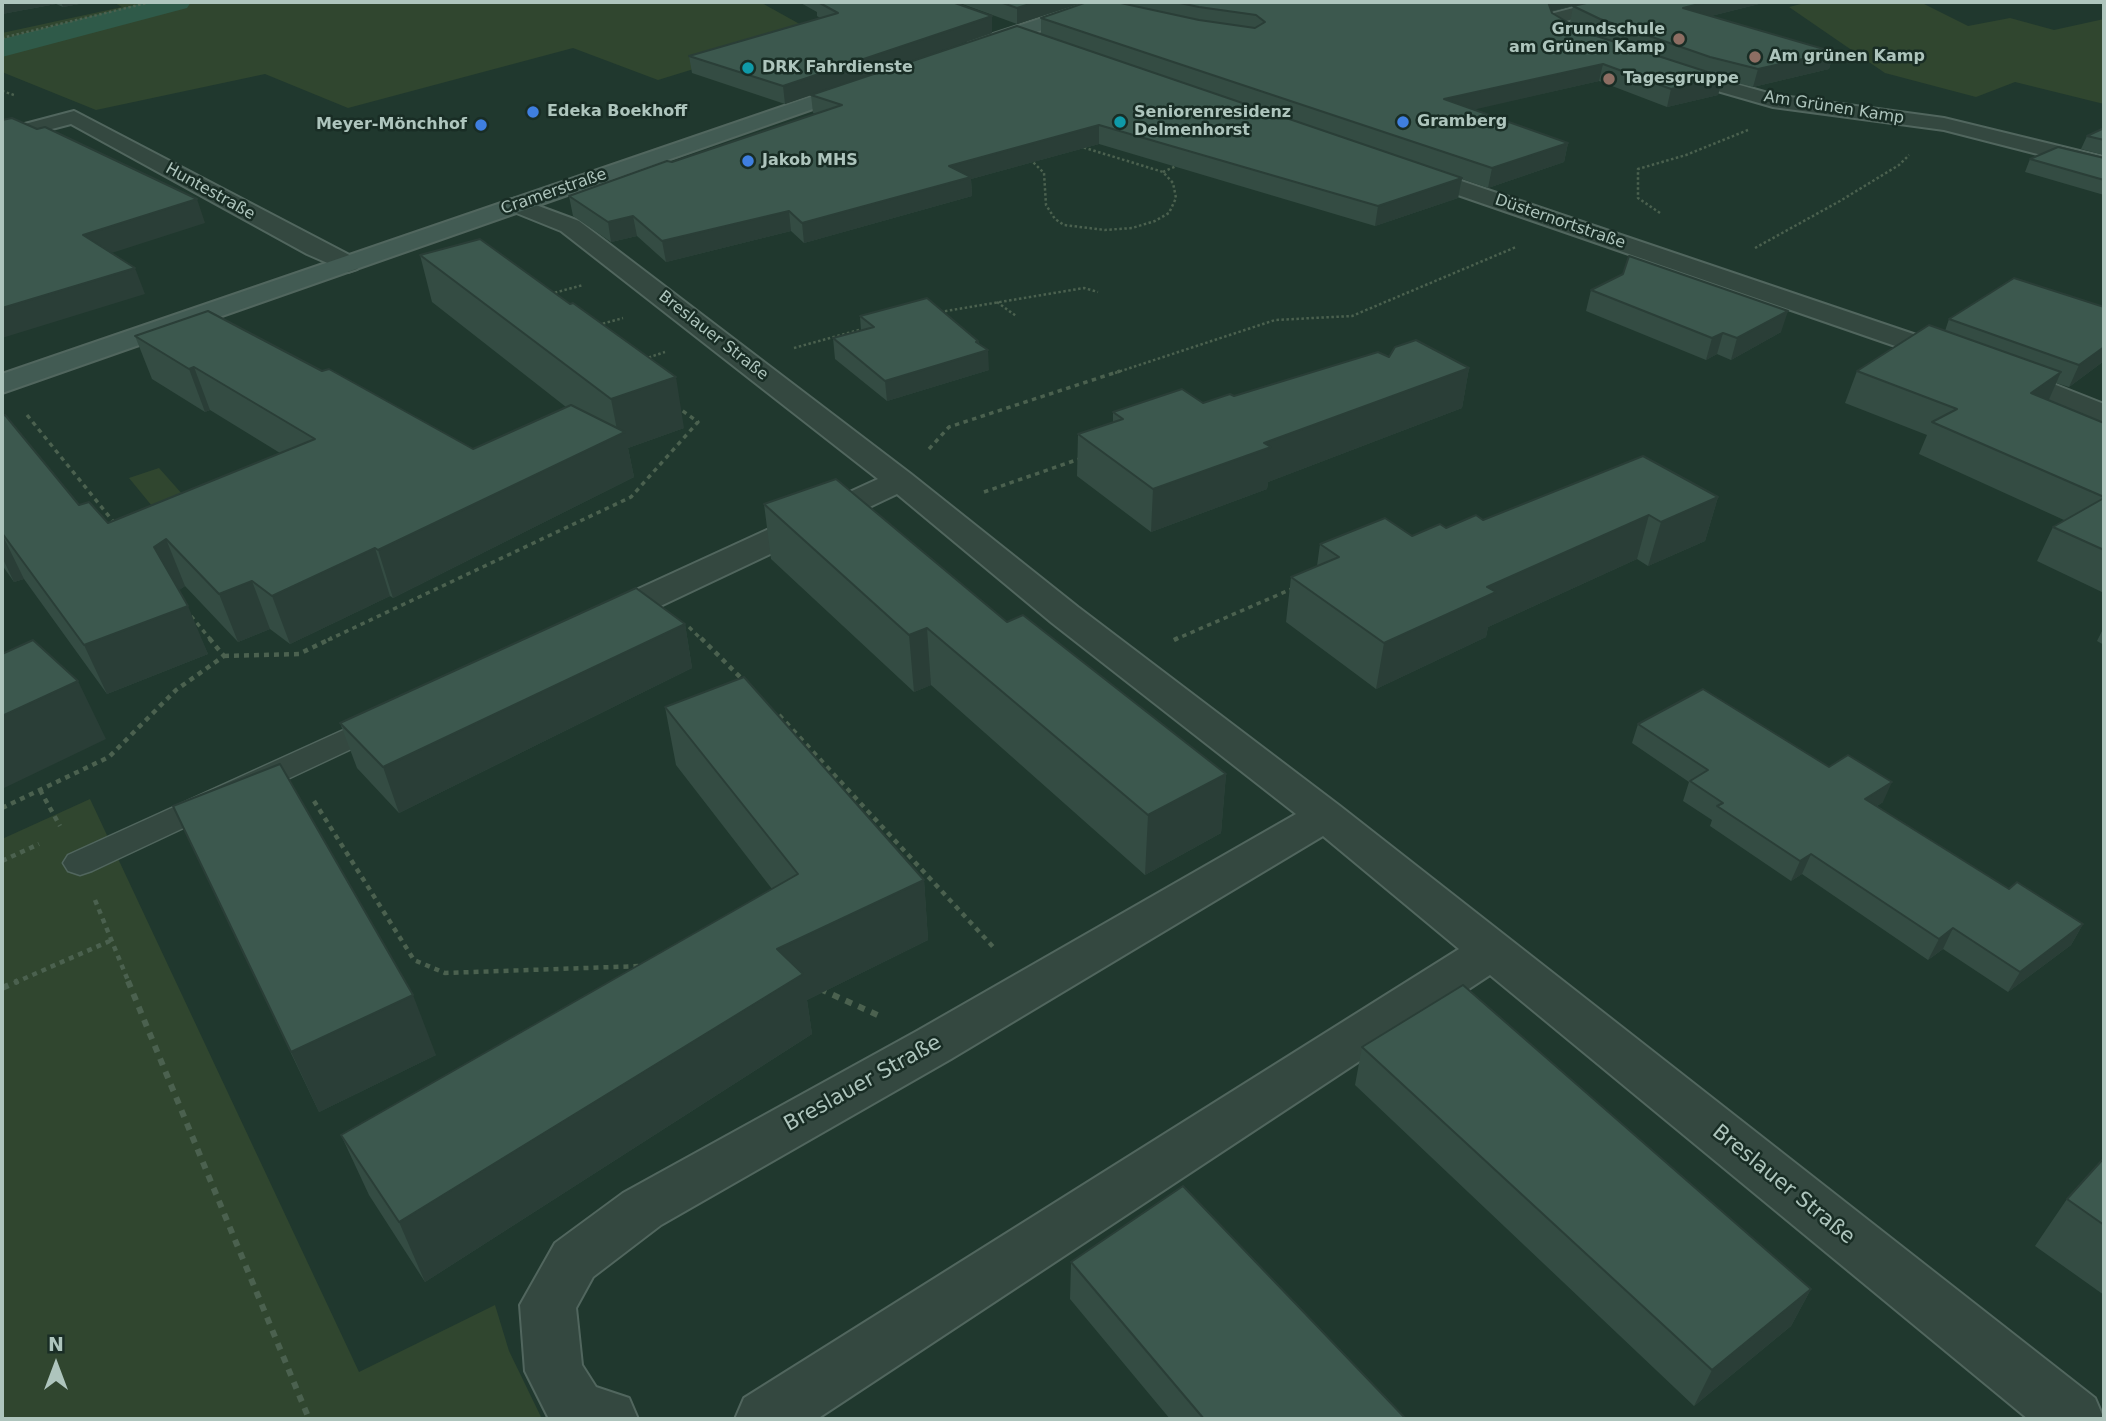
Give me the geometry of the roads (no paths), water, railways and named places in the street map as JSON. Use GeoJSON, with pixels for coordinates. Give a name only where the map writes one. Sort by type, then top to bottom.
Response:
{"type":"FeatureCollection","features":[{"type":"Feature","properties":{"kind":"main road"},"geometry":{"type":"LineString","coordinates":[[954,54],[1107,7]]}},
{"type":"Feature","properties":{"kind":"main road"},"geometry":{"type":"LineString","coordinates":[[993,25],[1016,33]]}},
{"type":"Feature","properties":{"kind":"main road","name":"Cramerstraße"},"geometry":{"type":"LineString","coordinates":[[2,384],[879,80]]}},
{"type":"Feature","properties":{"kind":"street"},"geometry":{"type":"LineString","coordinates":[[1613,51],[1559,27],[1556,18],[1616,2]]}},
{"type":"Feature","properties":{"kind":"street"},"geometry":{"type":"LineString","coordinates":[[1016,33],[1049,46]]}},
{"type":"Feature","properties":{"kind":"street","name":"Am Grünen Kamp"},"geometry":{"type":"LineString","coordinates":[[1649,64],[1698,81],[1773,101],[1944,124],[2104,164]]}},
{"type":"Feature","properties":{"kind":"street","name":"Huntestraße"},"geometry":{"type":"LineString","coordinates":[[2,136],[74,117],[316,250],[348,264]]}},
{"type":"Feature","properties":{"kind":"street","name":"Düsternortstraße"},"geometry":{"type":"LineString","coordinates":[[1394,165],[1998,372],[2104,414]]}},
{"type":"Feature","properties":{"kind":"street","name":"Breslauer Straße"},"geometry":{"type":"LineString","coordinates":[[517,205],[570,226],[900,481],[1325,816],[2074,1419]]}},
{"type":"Feature","properties":{"kind":"street"},"geometry":{"type":"LineString","coordinates":[[567,636],[900,481]]}},
{"type":"Feature","properties":{"kind":"street","name":"Breslauer Straße"},"geometry":{"type":"LineString","coordinates":[[608,1419],[577,1410],[554,1371],[548,1306],[574,1260],[642,1209],[934,1045],[1325,816]]}},
{"type":"Feature","properties":{"kind":"street"},"geometry":{"type":"LineString","coordinates":[[765,1419],[1492,951]]}},
{"type":"Feature","properties":{"kind":"lane"},"geometry":{"type":"LineString","coordinates":[[80,863],[415,707]]}},
{"type":"Feature","properties":{"kind":"waterway"},"geometry":{"type":"LineString","coordinates":[[2,48],[178,2]]}},
{"type":"Feature","properties":{"kind":"place","name":"Grundschule am Grünen Kamp"},"geometry":{"type":"Point","coordinates":[1679,39]}},
{"type":"Feature","properties":{"kind":"place","name":"Am grünen Kamp"},"geometry":{"type":"Point","coordinates":[1755,57]}},
{"type":"Feature","properties":{"kind":"place","name":"DRK Fahrdienste"},"geometry":{"type":"Point","coordinates":[748,68]}},
{"type":"Feature","properties":{"kind":"place","name":"Tagesgruppe"},"geometry":{"type":"Point","coordinates":[1609,79]}},
{"type":"Feature","properties":{"kind":"place","name":"Edeka Boekhoff"},"geometry":{"type":"Point","coordinates":[533,112]}},
{"type":"Feature","properties":{"kind":"place","name":"Seniorenresidenz Delmenhorst"},"geometry":{"type":"Point","coordinates":[1120,122]}},
{"type":"Feature","properties":{"kind":"place","name":"Gramberg"},"geometry":{"type":"Point","coordinates":[1403,122]}},
{"type":"Feature","properties":{"kind":"place","name":"Meyer-Mönchhof"},"geometry":{"type":"Point","coordinates":[481,125]}},
{"type":"Feature","properties":{"kind":"place","name":"Jakob MHS"},"geometry":{"type":"Point","coordinates":[748,161]}}]}
